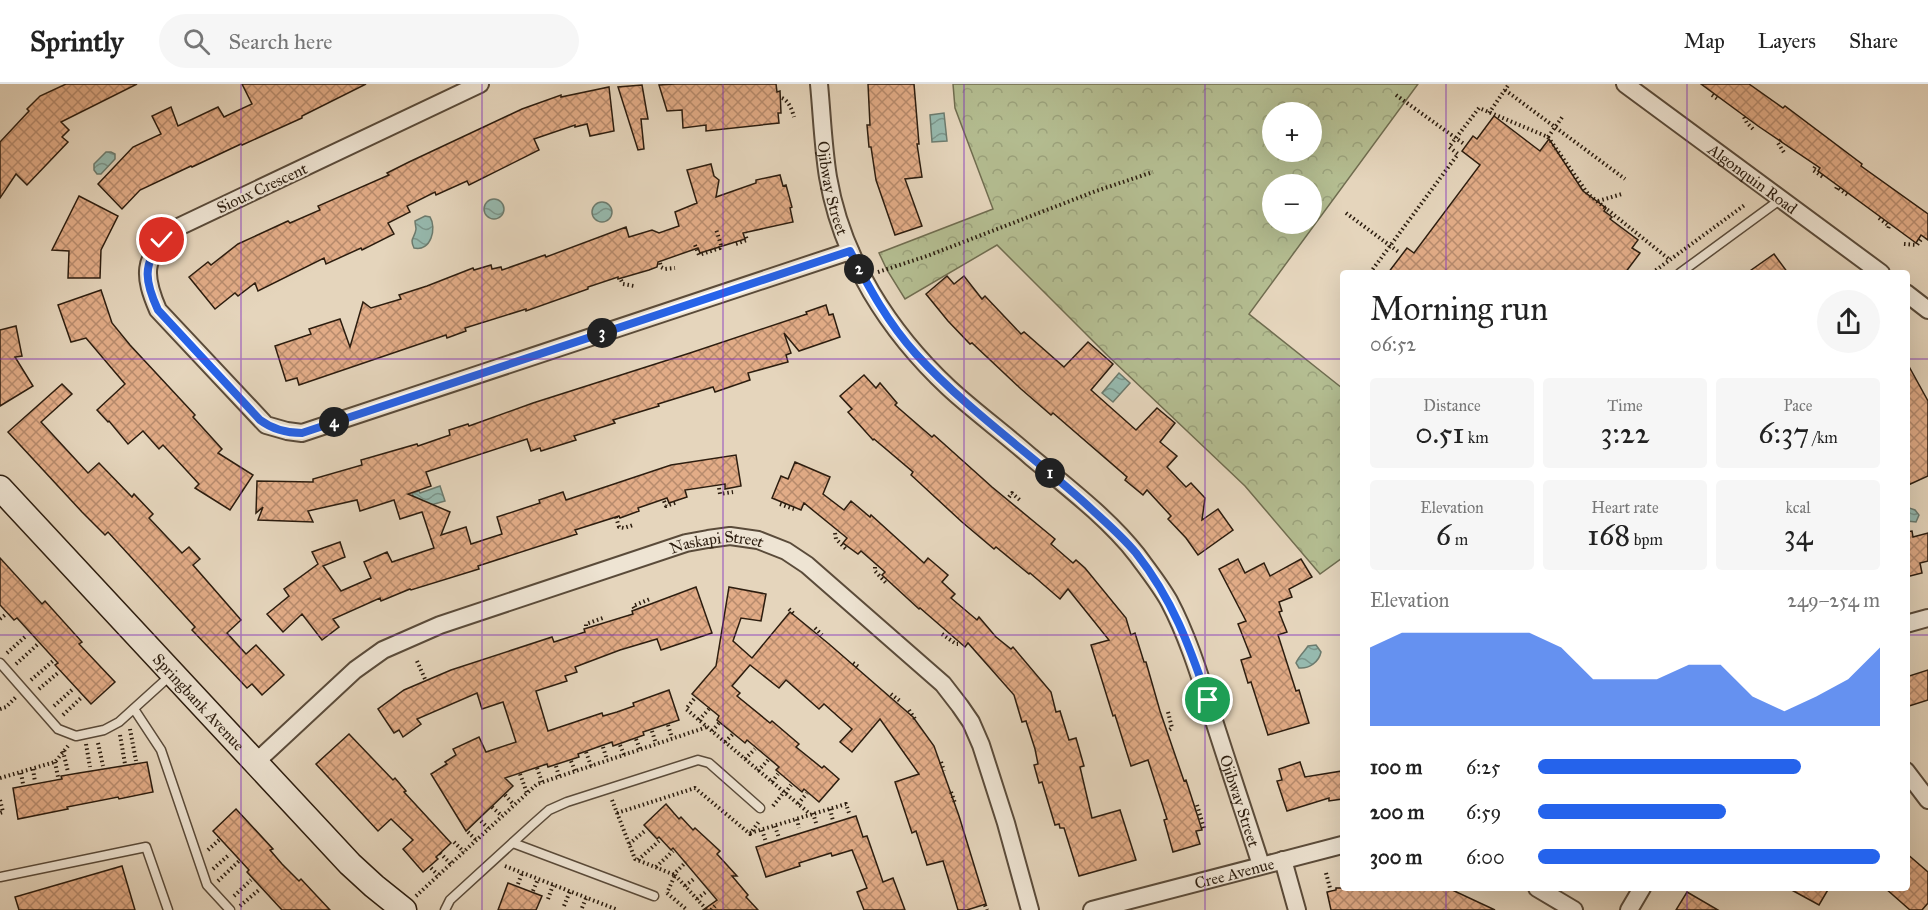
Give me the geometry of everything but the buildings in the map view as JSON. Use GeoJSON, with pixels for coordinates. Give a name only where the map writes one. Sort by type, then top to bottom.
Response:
{"type":"FeatureCollection","features":[{"type":"Feature","properties":{"kind":"main road","name":"Springbank Avenue"},"geometry":{"type":"LineString","coordinates":[[0,488],[350,864],[404,910]]}},
{"type":"Feature","properties":{"kind":"street","name":"Sioux Crescent"},"geometry":{"type":"LineString","coordinates":[[480,84],[170,231],[153,254],[148,264],[147,279],[158,310],[266,425],[302,433],[850,251]]}},
{"type":"Feature","properties":{"kind":"street","name":"Ojibway Street"},"geometry":{"type":"LineString","coordinates":[[819,84],[828,177],[840,223],[863,277],[882,310],[915,353],[947,386],[1116,531],[1136,553],[1164,594],[1180,624],[1202,684],[1261,865]]}},
{"type":"Feature","properties":{"kind":"street","name":"Algonquin Road"},"geometry":{"type":"LineString","coordinates":[[1624,84],[1877,270]]}},
{"type":"Feature","properties":{"kind":"street"},"geometry":{"type":"LineString","coordinates":[[1910,297],[1928,310]]}},
{"type":"Feature","properties":{"kind":"street","name":"Naskapi Street"},"geometry":{"type":"LineString","coordinates":[[256,762],[355,670],[383,650],[407,638],[686,543],[730,536],[758,540],[786,551],[807,565],[943,684],[955,699],[971,722],[981,745],[1030,910]]}},
{"type":"Feature","properties":{"kind":"street"},"geometry":{"type":"LineString","coordinates":[[1910,623],[1928,618]]}},
{"type":"Feature","properties":{"kind":"street"},"geometry":{"type":"LineString","coordinates":[[1910,776],[1928,800]]}},
{"type":"Feature","properties":{"kind":"street","name":"Cree Avenue"},"geometry":{"type":"LineString","coordinates":[[1092,910],[1340,846]]}},
{"type":"Feature","properties":{"kind":"street"},"geometry":{"type":"LineString","coordinates":[[1283,860],[1297,910]]}},
{"type":"Feature","properties":{"kind":"street"},"geometry":{"type":"LineString","coordinates":[[1542,891],[1574,910]]}},
{"type":"Feature","properties":{"kind":"street"},"geometry":{"type":"LineString","coordinates":[[1629,910],[1640,891]]}},
{"type":"Feature","properties":{"kind":"lane"},"geometry":{"type":"LineString","coordinates":[[1684,270],[1781,199]]}},
{"type":"Feature","properties":{"kind":"lane"},"geometry":{"type":"LineString","coordinates":[[0,661],[58,729],[80,735],[104,730],[118,723],[172,674]]}},
{"type":"Feature","properties":{"kind":"lane"},"geometry":{"type":"LineString","coordinates":[[131,712],[161,750],[204,876],[210,888],[228,907]]}},
{"type":"Feature","properties":{"kind":"lane"},"geometry":{"type":"LineString","coordinates":[[445,910],[450,900],[557,805],[698,760],[709,763],[761,813]]}},
{"type":"Feature","properties":{"kind":"lane"},"geometry":{"type":"LineString","coordinates":[[513,843],[654,896]]}},
{"type":"Feature","properties":{"kind":"lane"},"geometry":{"type":"LineString","coordinates":[[0,877],[146,847],[168,910]]}},
{"type":"Feature","properties":{"kind":"path"},"geometry":{"type":"LineString","coordinates":[[1489,112],[1509,84]]}},
{"type":"Feature","properties":{"kind":"path"},"geometry":{"type":"LineString","coordinates":[[1505,90],[1625,179]]}},
{"type":"Feature","properties":{"kind":"path"},"geometry":{"type":"LineString","coordinates":[[1396,95],[1464,144]]}},
{"type":"Feature","properties":{"kind":"path"},"geometry":{"type":"LineString","coordinates":[[1712,95],[1719,100]]}},
{"type":"Feature","properties":{"kind":"path"},"geometry":{"type":"LineString","coordinates":[[782,98],[792,109],[794,117]]}},
{"type":"Feature","properties":{"kind":"path"},"geometry":{"type":"LineString","coordinates":[[1372,270],[1458,154],[1449,147],[1479,108],[1548,137],[1588,194],[1670,260]]}},
{"type":"Feature","properties":{"kind":"path"},"geometry":{"type":"LineString","coordinates":[[1548,137],[1563,116]]}},
{"type":"Feature","properties":{"kind":"path"},"geometry":{"type":"LineString","coordinates":[[1744,117],[1753,129]]}},
{"type":"Feature","properties":{"kind":"path"},"geometry":{"type":"LineString","coordinates":[[1780,140],[1778,143],[1785,154]]}},
{"type":"Feature","properties":{"kind":"path"},"geometry":{"type":"LineString","coordinates":[[1815,167],[1813,170],[1823,177]]}},
{"type":"Feature","properties":{"kind":"path"},"geometry":{"type":"LineString","coordinates":[[863,277],[927,256],[1096,190],[1153,172]]}},
{"type":"Feature","properties":{"kind":"path"},"geometry":{"type":"LineString","coordinates":[[1836,189],[1837,187],[1849,196]]}},
{"type":"Feature","properties":{"kind":"path"},"geometry":{"type":"LineString","coordinates":[[1597,201],[1622,194]]}},
{"type":"Feature","properties":{"kind":"path"},"geometry":{"type":"LineString","coordinates":[[1656,270],[1746,204]]}},
{"type":"Feature","properties":{"kind":"path"},"geometry":{"type":"LineString","coordinates":[[1346,213],[1400,253]]}},
{"type":"Feature","properties":{"kind":"path"},"geometry":{"type":"LineString","coordinates":[[1879,218],[1889,226],[1888,229]]}},
{"type":"Feature","properties":{"kind":"path"},"geometry":{"type":"LineString","coordinates":[[695,245],[699,255],[720,248],[716,229]]}},
{"type":"Feature","properties":{"kind":"path"},"geometry":{"type":"LineString","coordinates":[[736,244],[747,240],[745,234]]}},
{"type":"Feature","properties":{"kind":"path"},"geometry":{"type":"LineString","coordinates":[[1904,244],[1917,245],[1922,238]]}},
{"type":"Feature","properties":{"kind":"path"},"geometry":{"type":"LineString","coordinates":[[660,264],[665,269],[675,268]]}},
{"type":"Feature","properties":{"kind":"path"},"geometry":{"type":"LineString","coordinates":[[621,280],[623,284],[634,286]]}},
{"type":"Feature","properties":{"kind":"path"},"geometry":{"type":"LineString","coordinates":[[719,488],[720,494],[733,492]]}},
{"type":"Feature","properties":{"kind":"path"},"geometry":{"type":"LineString","coordinates":[[1009,497],[1012,493],[1021,501]]}},
{"type":"Feature","properties":{"kind":"path"},"geometry":{"type":"LineString","coordinates":[[664,501],[666,506],[678,502]]}},
{"type":"Feature","properties":{"kind":"path"},"geometry":{"type":"LineString","coordinates":[[780,504],[794,509]]}},
{"type":"Feature","properties":{"kind":"path"},"geometry":{"type":"LineString","coordinates":[[616,517],[619,527],[633,525]]}},
{"type":"Feature","properties":{"kind":"path"},"geometry":{"type":"LineString","coordinates":[[835,533],[836,539],[847,550]]}},
{"type":"Feature","properties":{"kind":"path"},"geometry":{"type":"LineString","coordinates":[[875,567],[875,571],[887,584]]}},
{"type":"Feature","properties":{"kind":"path"},"geometry":{"type":"LineString","coordinates":[[634,608],[633,606],[650,599]]}},
{"type":"Feature","properties":{"kind":"path"},"geometry":{"type":"LineString","coordinates":[[789,609],[795,615]]}},
{"type":"Feature","properties":{"kind":"path"},"geometry":{"type":"LineString","coordinates":[[0,619],[5,615]]}},
{"type":"Feature","properties":{"kind":"path"},"geometry":{"type":"LineString","coordinates":[[586,626],[586,624],[603,618]]}},
{"type":"Feature","properties":{"kind":"path"},"geometry":{"type":"LineString","coordinates":[[815,628],[822,635]]}},
{"type":"Feature","properties":{"kind":"path"},"geometry":{"type":"LineString","coordinates":[[942,634],[958,644]]}},
{"type":"Feature","properties":{"kind":"path"},"geometry":{"type":"LineString","coordinates":[[0,661],[27,635]]}},
{"type":"Feature","properties":{"kind":"path"},"geometry":{"type":"LineString","coordinates":[[8,671],[38,644]]}},
{"type":"Feature","properties":{"kind":"path"},"geometry":{"type":"LineString","coordinates":[[23,688],[53,661]]}},
{"type":"Feature","properties":{"kind":"path"},"geometry":{"type":"LineString","coordinates":[[417,661],[425,679]]}},
{"type":"Feature","properties":{"kind":"path"},"geometry":{"type":"LineString","coordinates":[[853,663],[860,668]]}},
{"type":"Feature","properties":{"kind":"path"},"geometry":{"type":"LineString","coordinates":[[30,696],[59,672]]}},
{"type":"Feature","properties":{"kind":"path"},"geometry":{"type":"LineString","coordinates":[[45,714],[74,688]]}},
{"type":"Feature","properties":{"kind":"path"},"geometry":{"type":"LineString","coordinates":[[891,694],[900,701]]}},
{"type":"Feature","properties":{"kind":"path"},"geometry":{"type":"LineString","coordinates":[[54,724],[82,697]]}},
{"type":"Feature","properties":{"kind":"path"},"geometry":{"type":"LineString","coordinates":[[694,699],[686,709],[812,814],[816,823]]}},
{"type":"Feature","properties":{"kind":"path"},"geometry":{"type":"LineString","coordinates":[[699,720],[709,709]]}},
{"type":"Feature","properties":{"kind":"path"},"geometry":{"type":"LineString","coordinates":[[909,710],[915,718]]}},
{"type":"Feature","properties":{"kind":"path"},"geometry":{"type":"LineString","coordinates":[[131,712],[136,760]]}},
{"type":"Feature","properties":{"kind":"path"},"geometry":{"type":"LineString","coordinates":[[1168,712],[1172,724],[1169,730]]}},
{"type":"Feature","properties":{"kind":"path"},"geometry":{"type":"LineString","coordinates":[[118,723],[125,764]]}},
{"type":"Feature","properties":{"kind":"path"},"geometry":{"type":"LineString","coordinates":[[712,731],[719,723]]}},
{"type":"Feature","properties":{"kind":"path"},"geometry":{"type":"LineString","coordinates":[[668,725],[672,739]]}},
{"type":"Feature","properties":{"kind":"path"},"geometry":{"type":"LineString","coordinates":[[652,731],[656,744]]}},
{"type":"Feature","properties":{"kind":"path"},"geometry":{"type":"LineString","coordinates":[[96,732],[103,766]]}},
{"type":"Feature","properties":{"kind":"path"},"geometry":{"type":"LineString","coordinates":[[725,742],[733,734]]}},
{"type":"Feature","properties":{"kind":"path"},"geometry":{"type":"LineString","coordinates":[[0,778],[55,762],[80,735],[90,767]]}},
{"type":"Feature","properties":{"kind":"path"},"geometry":{"type":"LineString","coordinates":[[636,739],[640,749]]}},
{"type":"Feature","properties":{"kind":"path"},"geometry":{"type":"LineString","coordinates":[[620,745],[624,755]]}},
{"type":"Feature","properties":{"kind":"path"},"geometry":{"type":"LineString","coordinates":[[603,747],[607,760]]}},
{"type":"Feature","properties":{"kind":"path"},"geometry":{"type":"LineString","coordinates":[[745,759],[754,749]]}},
{"type":"Feature","properties":{"kind":"path"},"geometry":{"type":"LineString","coordinates":[[63,752],[68,772]]}},
{"type":"Feature","properties":{"kind":"path"},"geometry":{"type":"LineString","coordinates":[[586,752],[591,766]]}},
{"type":"Feature","properties":{"kind":"path"},"geometry":{"type":"LineString","coordinates":[[571,760],[575,771]]}},
{"type":"Feature","properties":{"kind":"path"},"geometry":{"type":"LineString","coordinates":[[758,771],[768,760]]}},
{"type":"Feature","properties":{"kind":"path"},"geometry":{"type":"LineString","coordinates":[[55,762],[58,777]]}},
{"type":"Feature","properties":{"kind":"path"},"geometry":{"type":"LineString","coordinates":[[941,762],[944,771]]}},
{"type":"Feature","properties":{"kind":"path"},"geometry":{"type":"LineString","coordinates":[[555,766],[559,776]]}},
{"type":"Feature","properties":{"kind":"path"},"geometry":{"type":"LineString","coordinates":[[537,768],[542,782]]}},
{"type":"Feature","properties":{"kind":"path"},"geometry":{"type":"LineString","coordinates":[[33,769],[35,782]]}},
{"type":"Feature","properties":{"kind":"path"},"geometry":{"type":"LineString","coordinates":[[21,773],[23,784]]}},
{"type":"Feature","properties":{"kind":"path"},"geometry":{"type":"LineString","coordinates":[[520,774],[527,793]]}},
{"type":"Feature","properties":{"kind":"path"},"geometry":{"type":"LineString","coordinates":[[772,782],[778,774]]}},
{"type":"Feature","properties":{"kind":"path"},"geometry":{"type":"LineString","coordinates":[[770,809],[792,785]]}},
{"type":"Feature","properties":{"kind":"path"},"geometry":{"type":"LineString","coordinates":[[617,813],[695,788],[750,834]]}},
{"type":"Feature","properties":{"kind":"path"},"geometry":{"type":"LineString","coordinates":[[951,792],[955,802]]}},
{"type":"Feature","properties":{"kind":"path"},"geometry":{"type":"LineString","coordinates":[[798,804],[807,793]]}},
{"type":"Feature","properties":{"kind":"path"},"geometry":{"type":"LineString","coordinates":[[505,795],[514,805]]}},
{"type":"Feature","properties":{"kind":"path"},"geometry":{"type":"LineString","coordinates":[[601,803],[611,799],[635,859],[674,875],[697,899],[711,909]]}},
{"type":"Feature","properties":{"kind":"path"},"geometry":{"type":"LineString","coordinates":[[0,800],[3,812],[0,813]]}},
{"type":"Feature","properties":{"kind":"path"},"geometry":{"type":"LineString","coordinates":[[750,834],[846,804],[849,813]]}},
{"type":"Feature","properties":{"kind":"path"},"geometry":{"type":"LineString","coordinates":[[1197,805],[1204,828]]}},
{"type":"Feature","properties":{"kind":"path"},"geometry":{"type":"LineString","coordinates":[[492,807],[502,816]]}},
{"type":"Feature","properties":{"kind":"path"},"geometry":{"type":"LineString","coordinates":[[830,809],[833,821]]}},
{"type":"Feature","properties":{"kind":"path"},"geometry":{"type":"LineString","coordinates":[[750,834],[761,813]]}},
{"type":"Feature","properties":{"kind":"path"},"geometry":{"type":"LineString","coordinates":[[797,819],[799,828]]}},
{"type":"Feature","properties":{"kind":"path"},"geometry":{"type":"LineString","coordinates":[[481,821],[488,828]]}},
{"type":"Feature","properties":{"kind":"path"},"geometry":{"type":"LineString","coordinates":[[775,826],[779,838]]}},
{"type":"Feature","properties":{"kind":"path"},"geometry":{"type":"LineString","coordinates":[[629,844],[646,830]]}},
{"type":"Feature","properties":{"kind":"path"},"geometry":{"type":"LineString","coordinates":[[762,830],[766,842]]}},
{"type":"Feature","properties":{"kind":"path"},"geometry":{"type":"LineString","coordinates":[[468,832],[476,840]]}},
{"type":"Feature","properties":{"kind":"path"},"geometry":{"type":"LineString","coordinates":[[638,860],[659,841]]}},
{"type":"Feature","properties":{"kind":"path"},"geometry":{"type":"LineString","coordinates":[[454,842],[464,852]]}},
{"type":"Feature","properties":{"kind":"path"},"geometry":{"type":"LineString","coordinates":[[655,867],[673,851]]}},
{"type":"Feature","properties":{"kind":"path"},"geometry":{"type":"LineString","coordinates":[[440,853],[451,864]]}},
{"type":"Feature","properties":{"kind":"path"},"geometry":{"type":"LineString","coordinates":[[204,876],[230,854]]}},
{"type":"Feature","properties":{"kind":"path"},"geometry":{"type":"LineString","coordinates":[[210,888],[239,861]]}},
{"type":"Feature","properties":{"kind":"path"},"geometry":{"type":"LineString","coordinates":[[493,861],[618,910]]}},
{"type":"Feature","properties":{"kind":"path"},"geometry":{"type":"LineString","coordinates":[[664,901],[674,875],[686,862]]}},
{"type":"Feature","properties":{"kind":"path"},"geometry":{"type":"LineString","coordinates":[[431,868],[438,875]]}},
{"type":"Feature","properties":{"kind":"path"},"geometry":{"type":"LineString","coordinates":[[518,884],[522,873]]}},
{"type":"Feature","properties":{"kind":"path"},"geometry":{"type":"LineString","coordinates":[[1326,873],[1330,888]]}},
{"type":"Feature","properties":{"kind":"path"},"geometry":{"type":"LineString","coordinates":[[685,886],[695,878]]}},
{"type":"Feature","properties":{"kind":"path"},"geometry":{"type":"LineString","coordinates":[[533,891],[538,879]]}},
{"type":"Feature","properties":{"kind":"path"},"geometry":{"type":"LineString","coordinates":[[228,907],[251,880]]}},
{"type":"Feature","properties":{"kind":"path"},"geometry":{"type":"LineString","coordinates":[[548,899],[553,885]]}},
{"type":"Feature","properties":{"kind":"path"},"geometry":{"type":"LineString","coordinates":[[237,910],[260,889]]}},
{"type":"Feature","properties":{"kind":"path"},"geometry":{"type":"LineString","coordinates":[[564,906],[570,891]]}},
{"type":"Feature","properties":{"kind":"path"},"geometry":{"type":"LineString","coordinates":[[697,899],[707,891]]}},
{"type":"Feature","properties":{"kind":"path"},"geometry":{"type":"LineString","coordinates":[[667,893],[687,910]]}},
{"type":"Feature","properties":{"kind":"path"},"geometry":{"type":"LineString","coordinates":[[582,908],[586,898]]}},
{"type":"Feature","properties":{"kind":"path"},"geometry":{"type":"LineString","coordinates":[[600,910],[602,904]]}},
{"type":"Feature","properties":{"kind":"green space"},"geometry":{"type":"Polygon","coordinates":[[[953,84],[1418,84],[1322,215],[1322,174],[1262,174],[1262,234],[1308,234],[1249,314],[1340,386],[1340,559],[1320,574],[1245,486],[1108,356],[997,245],[905,299],[879,253],[993,209],[955,108],[953,84]]]}},
{"type":"Feature","properties":{"kind":"water"},"geometry":{"type":"Polygon","coordinates":[[[944,113],[947,141],[932,142],[930,115],[944,113]]]}},
{"type":"Feature","properties":{"kind":"water"},"geometry":{"type":"Polygon","coordinates":[[[106,152],[115,154],[115,159],[101,174],[97,174],[94,164],[106,152]]]}},
{"type":"Feature","properties":{"kind":"water"},"geometry":{"type":"Polygon","coordinates":[[[490,199],[498,199],[504,205],[504,213],[498,219],[490,219],[484,213],[484,205],[490,199]]]}},
{"type":"Feature","properties":{"kind":"water"},"geometry":{"type":"Polygon","coordinates":[[[598,202],[606,202],[612,208],[612,216],[606,222],[598,222],[592,216],[592,208],[598,202]]]}},
{"type":"Feature","properties":{"kind":"water"},"geometry":{"type":"Polygon","coordinates":[[[425,216],[430,217],[432,222],[431,238],[425,246],[414,248],[412,240],[416,229],[415,221],[425,216]]]}},
{"type":"Feature","properties":{"kind":"water"},"geometry":{"type":"Polygon","coordinates":[[[1119,373],[1130,383],[1113,402],[1102,393],[1119,373]]]}},
{"type":"Feature","properties":{"kind":"water"},"geometry":{"type":"Polygon","coordinates":[[[440,486],[445,501],[417,509],[412,493],[419,491],[420,493],[440,486]]]}},
{"type":"Feature","properties":{"kind":"water"},"geometry":{"type":"Polygon","coordinates":[[[1910,508],[1919,515],[1916,522],[1910,521],[1910,508]]]}},
{"type":"Feature","properties":{"kind":"water"},"geometry":{"type":"Polygon","coordinates":[[[1316,645],[1321,652],[1316,662],[1299,668],[1296,663],[1300,656],[1308,646],[1316,645]]]}},
{"type":"Feature","properties":{"kind":"route"},"geometry":{"type":"LineString","coordinates":[[162,240],[148,264],[147,279],[158,310],[260,420],[274,428],[295,433],[302,433],[850,251],[882,310],[915,353],[947,386],[1051,473],[1116,531],[1136,553],[1170,604],[1180,624],[1208,700]]}}]}
